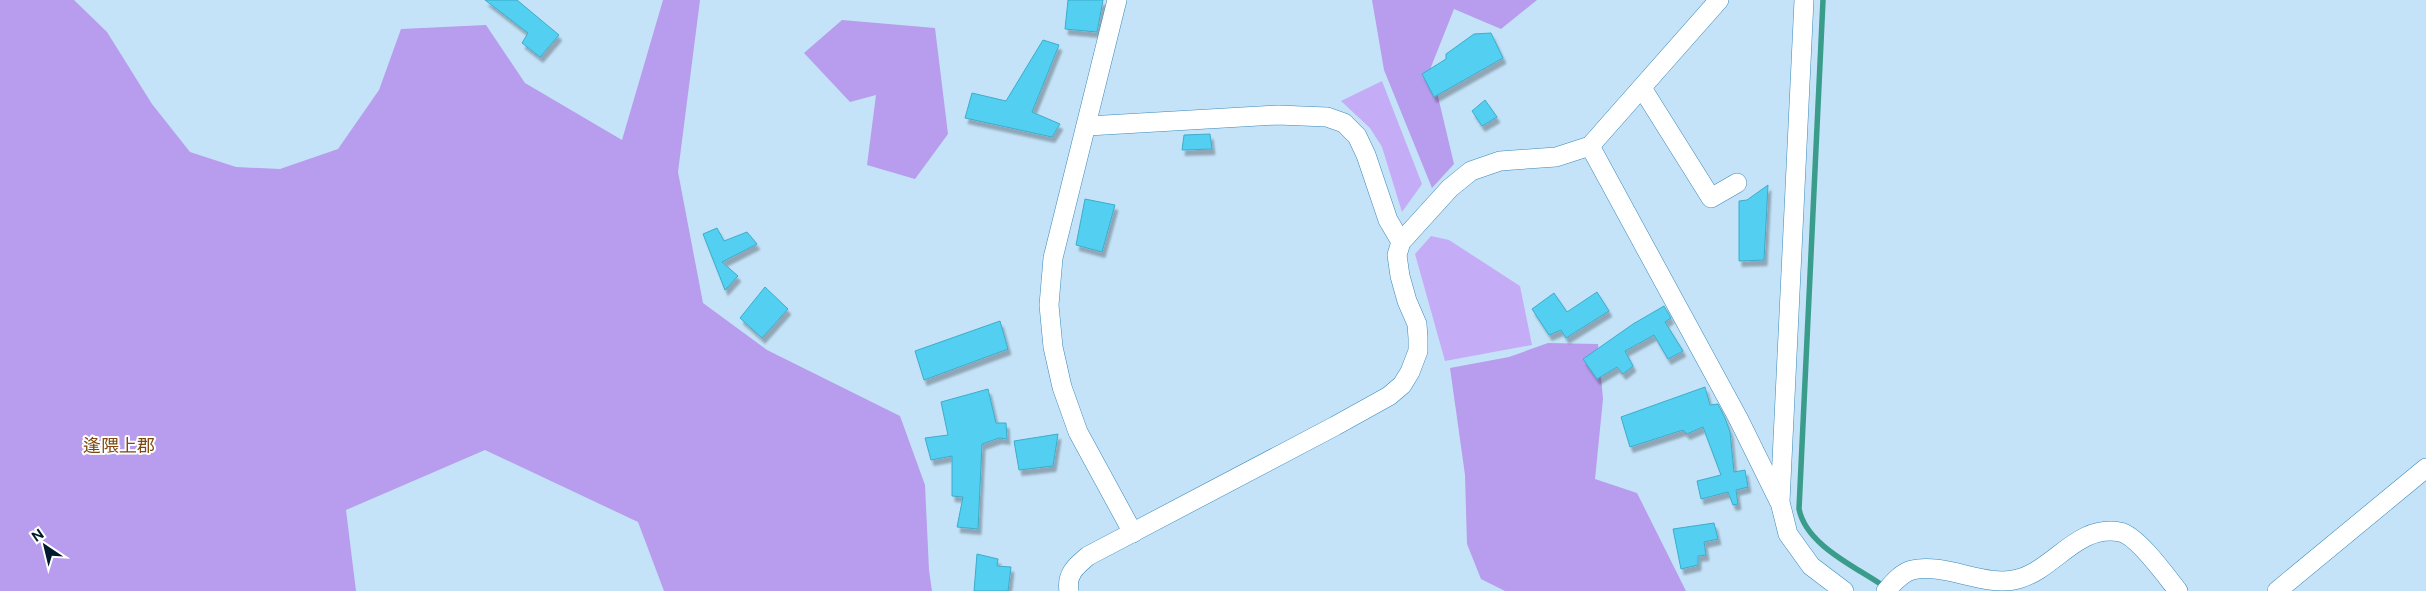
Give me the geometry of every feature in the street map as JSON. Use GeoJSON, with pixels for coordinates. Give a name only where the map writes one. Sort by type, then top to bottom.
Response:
{"type":"FeatureCollection","features":[{"type":"Feature","properties":{"kind":"street"},"geometry":{"type":"LineString","coordinates":[[1117,0],[1088,126],[1054,258],[1049,305],[1053,348],[1062,387],[1078,432],[1133,533]]}},
{"type":"Feature","properties":{"kind":"street"},"geometry":{"type":"LineString","coordinates":[[1069,591],[1069,577],[1075,567],[1088,556],[1335,426],[1388,396],[1402,385],[1410,372],[1418,351],[1418,338],[1417,324],[1400,276],[1397,255],[1401,242],[1450,188],[1471,171],[1500,162],[1556,157],[1590,146],[1719,0]]}},
{"type":"Feature","properties":{"kind":"street"},"geometry":{"type":"LineString","coordinates":[[1780,502],[1804,0]]}},
{"type":"Feature","properties":{"kind":"street"},"geometry":{"type":"LineString","coordinates":[[1642,88],[1711,198],[1737,183]]}},
{"type":"Feature","properties":{"kind":"street"},"geometry":{"type":"LineString","coordinates":[[1088,126],[1278,115],[1327,117],[1344,123],[1357,136],[1366,155],[1388,220],[1401,242]]}},
{"type":"Feature","properties":{"kind":"street"},"geometry":{"type":"LineString","coordinates":[[1590,146],[1738,418],[1780,502],[1788,534],[1811,566],[1844,591]]}},
{"type":"Feature","properties":{"kind":"street"},"geometry":{"type":"LineString","coordinates":[[2277,591],[2426,468]]}},
{"type":"Feature","properties":{"kind":"street"},"geometry":{"type":"LineString","coordinates":[[1886,591],[1898,577],[1912,570],[1930,570],[1997,580],[2018,579],[2035,571],[2087,535],[2111,531],[2122,532],[2148,553],[2178,591]]}},
{"type":"Feature","properties":{"kind":"shaded area"},"geometry":{"type":"Polygon","coordinates":[[[0,0],[74,0],[107,32],[152,104],[190,152],[236,167],[280,169],[338,149],[379,90],[401,29],[486,25],[525,83],[622,140],[663,0],[700,0],[678,172],[703,303],[767,350],[900,416],[925,485],[929,570],[932,591],[664,591],[638,522],[485,450],[346,510],[356,591],[0,591],[0,0]]]}},
{"type":"Feature","properties":{"kind":"shaded area"},"geometry":{"type":"Polygon","coordinates":[[[1372,0],[1537,0],[1501,29],[1454,9],[1431,67],[1454,164],[1432,188],[1384,70],[1372,0]]]}},
{"type":"Feature","properties":{"kind":"shaded area"},"geometry":{"type":"Polygon","coordinates":[[[842,20],[935,28],[948,134],[915,179],[867,165],[876,95],[850,102],[804,53],[842,20]]]}},
{"type":"Feature","properties":{"kind":"shaded area"},"geometry":{"type":"Polygon","coordinates":[[[1382,81],[1422,184],[1402,212],[1382,147],[1370,128],[1341,101],[1382,81]]]}},
{"type":"Feature","properties":{"kind":"shaded area"},"geometry":{"type":"Polygon","coordinates":[[[1431,236],[1449,240],[1520,286],[1532,345],[1445,361],[1415,254],[1431,236]]]}},
{"type":"Feature","properties":{"kind":"shaded area"},"geometry":{"type":"Polygon","coordinates":[[[1548,343],[1598,344],[1603,399],[1595,479],[1637,493],[1686,591],[1505,591],[1481,579],[1467,544],[1465,475],[1450,368],[1509,357],[1548,343]]]}},
{"type":"Feature","properties":{"kind":"building"},"geometry":{"type":"Polygon","coordinates":[[[485,0],[517,0],[559,35],[540,57],[522,43],[528,33],[485,0]]]}},
{"type":"Feature","properties":{"kind":"building"},"geometry":{"type":"Polygon","coordinates":[[[1068,0],[1103,0],[1097,32],[1065,29],[1068,0]]]}},
{"type":"Feature","properties":{"kind":"building"},"geometry":{"type":"Polygon","coordinates":[[[1491,33],[1503,58],[1434,97],[1422,74],[1446,59],[1446,54],[1474,34],[1491,33]]]}},
{"type":"Feature","properties":{"kind":"building"},"geometry":{"type":"Polygon","coordinates":[[[1043,40],[1059,45],[1032,112],[1060,124],[1052,137],[965,118],[972,93],[1006,101],[1043,40]]]}},
{"type":"Feature","properties":{"kind":"building"},"geometry":{"type":"Polygon","coordinates":[[[1485,100],[1497,117],[1482,126],[1472,111],[1485,100]]]}},
{"type":"Feature","properties":{"kind":"building"},"geometry":{"type":"Polygon","coordinates":[[[1210,134],[1212,149],[1182,150],[1184,135],[1210,134]]]}},
{"type":"Feature","properties":{"kind":"building"},"geometry":{"type":"Polygon","coordinates":[[[1768,185],[1764,260],[1739,261],[1739,201],[1747,200],[1768,185]]]}},
{"type":"Feature","properties":{"kind":"building"},"geometry":{"type":"Polygon","coordinates":[[[1085,199],[1115,205],[1102,252],[1076,245],[1085,199]]]}},
{"type":"Feature","properties":{"kind":"building"},"geometry":{"type":"Polygon","coordinates":[[[717,228],[724,241],[747,232],[757,244],[722,262],[738,276],[725,290],[703,234],[717,228]]]}},
{"type":"Feature","properties":{"kind":"building"},"geometry":{"type":"Polygon","coordinates":[[[765,287],[788,309],[762,338],[740,318],[765,287]]]}},
{"type":"Feature","properties":{"kind":"building"},"geometry":{"type":"Polygon","coordinates":[[[1597,292],[1609,311],[1566,338],[1561,330],[1549,335],[1532,309],[1554,293],[1567,312],[1597,292]]]}},
{"type":"Feature","properties":{"kind":"building"},"geometry":{"type":"Polygon","coordinates":[[[1664,306],[1671,318],[1665,322],[1683,351],[1668,359],[1654,335],[1625,351],[1633,366],[1623,374],[1617,367],[1597,379],[1583,359],[1633,324],[1664,306]]]}},
{"type":"Feature","properties":{"kind":"building"},"geometry":{"type":"Polygon","coordinates":[[[1000,321],[1008,349],[924,380],[915,351],[1000,321]]]}},
{"type":"Feature","properties":{"kind":"building"},"geometry":{"type":"Polygon","coordinates":[[[1705,387],[1710,405],[1718,404],[1730,432],[1734,472],[1745,470],[1748,487],[1736,490],[1738,504],[1733,505],[1728,492],[1701,499],[1697,481],[1721,475],[1703,427],[1687,434],[1683,430],[1630,447],[1621,417],[1705,387]]]}},
{"type":"Feature","properties":{"kind":"building"},"geometry":{"type":"Polygon","coordinates":[[[988,389],[996,423],[1006,423],[1007,439],[999,438],[982,444],[978,529],[957,527],[963,497],[952,496],[952,456],[931,460],[925,438],[948,435],[941,402],[988,389]]]}},
{"type":"Feature","properties":{"kind":"building"},"geometry":{"type":"Polygon","coordinates":[[[1058,434],[1053,466],[1019,470],[1014,441],[1058,434]]]}},
{"type":"Feature","properties":{"kind":"building"},"geometry":{"type":"Polygon","coordinates":[[[1714,523],[1718,539],[1704,542],[1706,555],[1698,556],[1698,565],[1681,569],[1673,529],[1714,523]]]}},
{"type":"Feature","properties":{"kind":"building"},"geometry":{"type":"Polygon","coordinates":[[[977,554],[998,559],[997,566],[1011,567],[1008,591],[974,591],[977,554]]]}},
{"type":"Feature","properties":{"kind":"waterway"},"geometry":{"type":"LineString","coordinates":[[1823,0],[1799,509],[1803,521],[1820,543],[1879,583]]}},
{"type":"Feature","properties":{"kind":"district","name":"逢隈上郡"},"geometry":{"type":"Point","coordinates":[119,446]}}]}
